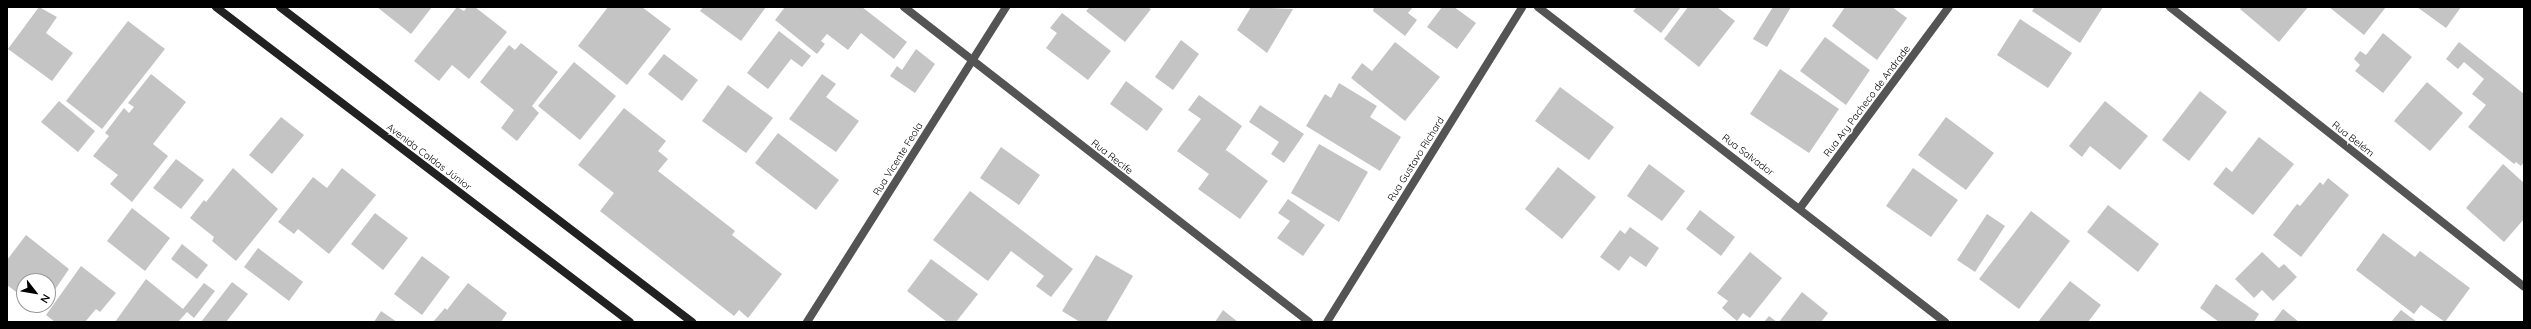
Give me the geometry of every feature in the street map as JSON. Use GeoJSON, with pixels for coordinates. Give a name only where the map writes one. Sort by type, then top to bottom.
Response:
{"type":"FeatureCollection","features":[{"type":"Feature","properties":{"kind":"main road","name":"Avenida Caldas Júnior"},"geometry":{"type":"LineString","coordinates":[[216,7],[630,322]]}},
{"type":"Feature","properties":{"kind":"main road"},"geometry":{"type":"LineString","coordinates":[[280,7],[692,322]]}},
{"type":"Feature","properties":{"kind":"street","name":"Rua Recife"},"geometry":{"type":"LineString","coordinates":[[904,7],[971,62],[1308,322]]}},
{"type":"Feature","properties":{"kind":"street","name":"Rua Vicente Feola"},"geometry":{"type":"LineString","coordinates":[[807,322],[1006,7]]}},
{"type":"Feature","properties":{"kind":"street","name":"Rua Gustavo Richard"},"geometry":{"type":"LineString","coordinates":[[1328,322],[1522,7]]}},
{"type":"Feature","properties":{"kind":"street","name":"Rua Salvador"},"geometry":{"type":"LineString","coordinates":[[1538,7],[1800,208],[1945,322]]}},
{"type":"Feature","properties":{"kind":"street","name":"Rua Ary Pacheco de Andrade"},"geometry":{"type":"LineString","coordinates":[[1800,208],[1949,7]]}},
{"type":"Feature","properties":{"kind":"street","name":"Rua Belém"},"geometry":{"type":"LineString","coordinates":[[2170,7],[2524,287]]}},
{"type":"Feature","properties":{"kind":"building"},"geometry":{"type":"Polygon","coordinates":[[[39,7],[57,17],[46,33],[73,53],[52,81],[8,49],[39,7]]]}},
{"type":"Feature","properties":{"kind":"building"},"geometry":{"type":"Polygon","coordinates":[[[377,7],[432,7],[411,34],[377,7]]]}},
{"type":"Feature","properties":{"kind":"building"},"geometry":{"type":"Polygon","coordinates":[[[457,7],[464,11],[467,7],[475,7],[507,32],[469,79],[452,65],[439,81],[414,61],[457,7]]]}},
{"type":"Feature","properties":{"kind":"building"},"geometry":{"type":"Polygon","coordinates":[[[608,7],[642,7],[671,29],[627,85],[578,46],[608,7]]]}},
{"type":"Feature","properties":{"kind":"building"},"geometry":{"type":"Polygon","coordinates":[[[703,7],[766,7],[741,41],[700,11],[703,7]]]}},
{"type":"Feature","properties":{"kind":"building"},"geometry":{"type":"Polygon","coordinates":[[[785,7],[862,7],[907,42],[894,59],[861,33],[848,50],[827,34],[821,41],[825,44],[817,54],[775,20],[785,7]]]}},
{"type":"Feature","properties":{"kind":"building"},"geometry":{"type":"Polygon","coordinates":[[[1090,7],[1147,7],[1151,9],[1125,42],[1086,11],[1090,7]]]}},
{"type":"Feature","properties":{"kind":"building"},"geometry":{"type":"Polygon","coordinates":[[[1251,7],[1293,9],[1267,53],[1237,30],[1251,7]]]}},
{"type":"Feature","properties":{"kind":"building"},"geometry":{"type":"Polygon","coordinates":[[[1374,7],[1413,7],[1408,13],[1417,20],[1405,36],[1373,11],[1374,7]]]}},
{"type":"Feature","properties":{"kind":"building"},"geometry":{"type":"Polygon","coordinates":[[[1442,7],[1454,7],[1476,23],[1457,49],[1427,27],[1442,7]]]}},
{"type":"Feature","properties":{"kind":"building"},"geometry":{"type":"Polygon","coordinates":[[[1637,7],[1681,7],[1661,33],[1633,11],[1637,7]]]}},
{"type":"Feature","properties":{"kind":"building"},"geometry":{"type":"Polygon","coordinates":[[[1688,7],[1717,7],[1735,21],[1699,67],[1664,39],[1688,7]]]}},
{"type":"Feature","properties":{"kind":"building"},"geometry":{"type":"Polygon","coordinates":[[[1773,7],[1791,7],[1767,47],[1753,39],[1773,7]]]}},
{"type":"Feature","properties":{"kind":"building"},"geometry":{"type":"Polygon","coordinates":[[[1845,7],[1892,7],[1907,18],[1877,60],[1832,26],[1845,7]]]}},
{"type":"Feature","properties":{"kind":"building"},"geometry":{"type":"Polygon","coordinates":[[[2035,7],[2103,7],[2080,43],[2032,11],[2035,7]]]}},
{"type":"Feature","properties":{"kind":"building"},"geometry":{"type":"Polygon","coordinates":[[[2242,7],[2308,7],[2279,42],[2240,9],[2242,7]]]}},
{"type":"Feature","properties":{"kind":"building"},"geometry":{"type":"Polygon","coordinates":[[[2329,7],[2386,7],[2364,35],[2329,7]]]}},
{"type":"Feature","properties":{"kind":"building"},"geometry":{"type":"Polygon","coordinates":[[[2417,7],[2461,7],[2446,28],[2417,7]]]}},
{"type":"Feature","properties":{"kind":"building"},"geometry":{"type":"Polygon","coordinates":[[[1062,13],[1111,51],[1088,80],[1046,48],[1057,33],[1050,28],[1062,13]]]}},
{"type":"Feature","properties":{"kind":"building"},"geometry":{"type":"Polygon","coordinates":[[[2020,19],[2072,53],[2048,88],[1997,55],[2020,19]]]}},
{"type":"Feature","properties":{"kind":"building"},"geometry":{"type":"Polygon","coordinates":[[[128,21],[165,49],[102,129],[66,101],[128,21]]]}},
{"type":"Feature","properties":{"kind":"building"},"geometry":{"type":"Polygon","coordinates":[[[779,31],[811,56],[802,67],[791,59],[768,89],[747,73],[779,31]]]}},
{"type":"Feature","properties":{"kind":"building"},"geometry":{"type":"Polygon","coordinates":[[[2383,33],[2412,57],[2383,93],[2355,71],[2360,65],[2354,59],[2360,51],[2366,55],[2383,33]]]}},
{"type":"Feature","properties":{"kind":"building"},"geometry":{"type":"Polygon","coordinates":[[[1825,37],[1870,70],[1846,105],[1800,71],[1825,37]]]}},
{"type":"Feature","properties":{"kind":"building"},"geometry":{"type":"Polygon","coordinates":[[[1181,40],[1199,54],[1173,90],[1155,77],[1181,40]]]}},
{"type":"Feature","properties":{"kind":"building"},"geometry":{"type":"Polygon","coordinates":[[[1395,42],[1440,77],[1405,121],[1351,78],[1362,63],[1372,71],[1395,42]]]}},
{"type":"Feature","properties":{"kind":"building"},"geometry":{"type":"Polygon","coordinates":[[[2459,42],[2524,94],[2524,162],[2521,166],[2516,162],[2514,164],[2468,127],[2486,105],[2472,94],[2484,79],[2464,62],[2458,69],[2446,59],[2459,42]]]}},
{"type":"Feature","properties":{"kind":"building"},"geometry":{"type":"Polygon","coordinates":[[[521,43],[558,72],[532,106],[539,113],[517,141],[501,128],[514,110],[480,82],[509,45],[515,50],[521,43]]]}},
{"type":"Feature","properties":{"kind":"building"},"geometry":{"type":"Polygon","coordinates":[[[916,49],[935,64],[915,93],[890,76],[897,66],[902,70],[916,49]]]}},
{"type":"Feature","properties":{"kind":"building"},"geometry":{"type":"Polygon","coordinates":[[[664,54],[698,80],[682,101],[648,74],[664,54]]]}},
{"type":"Feature","properties":{"kind":"building"},"geometry":{"type":"Polygon","coordinates":[[[574,62],[616,96],[580,140],[538,106],[574,62]]]}},
{"type":"Feature","properties":{"kind":"building"},"geometry":{"type":"Polygon","coordinates":[[[1780,69],[1839,109],[1809,153],[1750,114],[1780,69]]]}},
{"type":"Feature","properties":{"kind":"building"},"geometry":{"type":"Polygon","coordinates":[[[151,74],[186,102],[153,144],[168,156],[132,202],[110,184],[118,175],[93,156],[109,136],[105,133],[124,108],[129,113],[134,107],[128,103],[151,74]]]}},
{"type":"Feature","properties":{"kind":"building"},"geometry":{"type":"Polygon","coordinates":[[[822,74],[836,84],[826,97],[859,121],[836,152],[789,119],[822,74]]]}},
{"type":"Feature","properties":{"kind":"building"},"geometry":{"type":"Polygon","coordinates":[[[1126,81],[1163,109],[1147,131],[1110,104],[1126,81]]]}},
{"type":"Feature","properties":{"kind":"building"},"geometry":{"type":"Polygon","coordinates":[[[2427,82],[2463,113],[2430,151],[2394,121],[2427,82]]]}},
{"type":"Feature","properties":{"kind":"building"},"geometry":{"type":"Polygon","coordinates":[[[1339,83],[1377,106],[1370,117],[1401,137],[1380,171],[1306,126],[1325,94],[1331,98],[1339,83]]]}},
{"type":"Feature","properties":{"kind":"building"},"geometry":{"type":"Polygon","coordinates":[[[728,85],[773,118],[746,153],[702,121],[728,85]]]}},
{"type":"Feature","properties":{"kind":"building"},"geometry":{"type":"Polygon","coordinates":[[[1560,87],[1614,127],[1589,160],[1535,121],[1560,87]]]}},
{"type":"Feature","properties":{"kind":"building"},"geometry":{"type":"Polygon","coordinates":[[[2200,91],[2227,112],[2189,161],[2162,140],[2200,91]]]}},
{"type":"Feature","properties":{"kind":"building"},"geometry":{"type":"Polygon","coordinates":[[[1199,95],[1242,126],[1223,154],[1226,150],[1268,181],[1240,219],[1198,189],[1209,174],[1177,151],[1201,119],[1188,110],[1199,95]]]}},
{"type":"Feature","properties":{"kind":"building"},"geometry":{"type":"Polygon","coordinates":[[[59,101],[95,131],[78,152],[41,122],[59,101]]]}},
{"type":"Feature","properties":{"kind":"building"},"geometry":{"type":"Polygon","coordinates":[[[2105,101],[2148,136],[2120,170],[2090,146],[2082,157],[2069,146],[2105,101]]]}},
{"type":"Feature","properties":{"kind":"building"},"geometry":{"type":"Polygon","coordinates":[[[1260,105],[1304,134],[1284,163],[1271,154],[1279,142],[1249,122],[1260,105]]]}},
{"type":"Feature","properties":{"kind":"building"},"geometry":{"type":"Polygon","coordinates":[[[624,108],[666,141],[658,151],[668,159],[658,171],[735,231],[732,235],[782,274],[748,318],[739,310],[734,316],[600,211],[614,193],[578,165],[624,108]]]}},
{"type":"Feature","properties":{"kind":"building"},"geometry":{"type":"Polygon","coordinates":[[[281,117],[304,135],[272,174],[249,155],[281,117]]]}},
{"type":"Feature","properties":{"kind":"building"},"geometry":{"type":"Polygon","coordinates":[[[1946,117],[1994,153],[1966,190],[1918,155],[1946,117]]]}},
{"type":"Feature","properties":{"kind":"building"},"geometry":{"type":"Polygon","coordinates":[[[778,133],[839,180],[816,210],[755,163],[778,133]]]}},
{"type":"Feature","properties":{"kind":"building"},"geometry":{"type":"Polygon","coordinates":[[[2259,137],[2294,164],[2253,215],[2213,184],[2226,167],[2232,172],[2259,137]]]}},
{"type":"Feature","properties":{"kind":"building"},"geometry":{"type":"Polygon","coordinates":[[[1319,144],[1368,172],[1339,222],[1291,193],[1319,144]]]}},
{"type":"Feature","properties":{"kind":"building"},"geometry":{"type":"Polygon","coordinates":[[[1001,147],[1040,175],[1019,205],[980,178],[1001,147]]]}},
{"type":"Feature","properties":{"kind":"building"},"geometry":{"type":"Polygon","coordinates":[[[176,159],[204,180],[181,209],[153,188],[176,159]]]}},
{"type":"Feature","properties":{"kind":"building"},"geometry":{"type":"Polygon","coordinates":[[[1649,164],[1685,191],[1662,221],[1627,196],[1649,164]]]}},
{"type":"Feature","properties":{"kind":"building"},"geometry":{"type":"Polygon","coordinates":[[[2503,164],[2524,183],[2524,219],[2504,242],[2466,208],[2503,164]]]}},
{"type":"Feature","properties":{"kind":"building"},"geometry":{"type":"Polygon","coordinates":[[[1558,167],[1596,197],[1562,239],[1525,209],[1558,167]]]}},
{"type":"Feature","properties":{"kind":"building"},"geometry":{"type":"Polygon","coordinates":[[[233,168],[278,209],[236,261],[212,241],[214,237],[190,218],[204,200],[206,202],[233,168]]]}},
{"type":"Feature","properties":{"kind":"building"},"geometry":{"type":"Polygon","coordinates":[[[342,168],[376,195],[329,254],[298,229],[294,234],[278,222],[313,177],[327,188],[342,168]]]}},
{"type":"Feature","properties":{"kind":"building"},"geometry":{"type":"Polygon","coordinates":[[[1913,168],[1958,200],[1931,237],[1886,206],[1913,168]]]}},
{"type":"Feature","properties":{"kind":"building"},"geometry":{"type":"Polygon","coordinates":[[[2328,178],[2349,195],[2301,257],[2273,235],[2297,204],[2300,206],[2320,182],[2323,185],[2328,178]]]}},
{"type":"Feature","properties":{"kind":"building"},"geometry":{"type":"Polygon","coordinates":[[[970,191],[1073,269],[1051,297],[1036,286],[1044,276],[1011,251],[988,281],[933,240],[970,191]]]}},
{"type":"Feature","properties":{"kind":"building"},"geometry":{"type":"Polygon","coordinates":[[[1288,199],[1325,225],[1303,256],[1277,238],[1290,221],[1278,213],[1288,199]]]}},
{"type":"Feature","properties":{"kind":"building"},"geometry":{"type":"Polygon","coordinates":[[[2108,205],[2159,244],[2138,272],[2087,232],[2108,205]]]}},
{"type":"Feature","properties":{"kind":"building"},"geometry":{"type":"Polygon","coordinates":[[[132,208],[170,238],[145,271],[107,241],[132,208]]]}},
{"type":"Feature","properties":{"kind":"building"},"geometry":{"type":"Polygon","coordinates":[[[1700,210],[1735,237],[1721,256],[1686,229],[1700,210]]]}},
{"type":"Feature","properties":{"kind":"building"},"geometry":{"type":"Polygon","coordinates":[[[2031,211],[2070,241],[2019,309],[1979,279],[2031,211]]]}},
{"type":"Feature","properties":{"kind":"building"},"geometry":{"type":"Polygon","coordinates":[[[375,213],[408,238],[383,270],[351,244],[375,213]]]}},
{"type":"Feature","properties":{"kind":"building"},"geometry":{"type":"Polygon","coordinates":[[[1987,214],[2005,226],[1975,272],[1957,260],[1987,214]]]}},
{"type":"Feature","properties":{"kind":"building"},"geometry":{"type":"Polygon","coordinates":[[[1630,227],[1659,248],[1646,267],[1630,256],[1619,271],[1600,257],[1620,230],[1625,234],[1630,227]]]}},
{"type":"Feature","properties":{"kind":"building"},"geometry":{"type":"Polygon","coordinates":[[[2383,233],[2415,257],[2420,251],[2470,288],[2445,322],[2421,305],[2414,314],[2356,270],[2383,233]]]}},
{"type":"Feature","properties":{"kind":"building"},"geometry":{"type":"Polygon","coordinates":[[[26,235],[69,269],[56,288],[56,273],[16,273],[16,292],[7,285],[7,260],[26,235]]]}},
{"type":"Feature","properties":{"kind":"building"},"geometry":{"type":"Polygon","coordinates":[[[182,244],[208,265],[197,279],[171,259],[182,244]]]}},
{"type":"Feature","properties":{"kind":"building"},"geometry":{"type":"Polygon","coordinates":[[[258,248],[303,282],[289,301],[244,267],[258,248]]]}},
{"type":"Feature","properties":{"kind":"building"},"geometry":{"type":"Polygon","coordinates":[[[1750,252],[1782,278],[1750,318],[1743,313],[1737,321],[1722,308],[1728,301],[1717,293],[1750,252]]]}},
{"type":"Feature","properties":{"kind":"building"},"geometry":{"type":"Polygon","coordinates":[[[2262,252],[2279,268],[2284,264],[2297,277],[2273,301],[2262,290],[2254,298],[2235,279],[2262,252]]]}},
{"type":"Feature","properties":{"kind":"building"},"geometry":{"type":"Polygon","coordinates":[[[1096,255],[1133,276],[1106,322],[1080,322],[1062,311],[1096,255]]]}},
{"type":"Feature","properties":{"kind":"building"},"geometry":{"type":"Polygon","coordinates":[[[422,256],[450,277],[422,315],[394,294],[422,256]]]}},
{"type":"Feature","properties":{"kind":"building"},"geometry":{"type":"Polygon","coordinates":[[[931,259],[978,294],[956,322],[947,322],[907,291],[931,259]]]}},
{"type":"Feature","properties":{"kind":"building"},"geometry":{"type":"Polygon","coordinates":[[[81,266],[116,293],[100,312],[96,309],[85,322],[55,322],[46,315],[47,313],[56,313],[56,301],[81,266]]]}},
{"type":"Feature","properties":{"kind":"building"},"geometry":{"type":"Polygon","coordinates":[[[146,279],[183,309],[204,283],[215,291],[194,318],[187,312],[178,322],[115,322],[146,279]]]}},
{"type":"Feature","properties":{"kind":"building"},"geometry":{"type":"Polygon","coordinates":[[[2070,281],[2101,305],[2088,322],[2038,322],[2070,281]]]}},
{"type":"Feature","properties":{"kind":"building"},"geometry":{"type":"Polygon","coordinates":[[[232,282],[248,294],[226,322],[201,322],[232,282]]]}},
{"type":"Feature","properties":{"kind":"building"},"geometry":{"type":"Polygon","coordinates":[[[468,283],[507,313],[501,322],[433,322],[445,308],[447,310],[468,283]]]}},
{"type":"Feature","properties":{"kind":"building"},"geometry":{"type":"Polygon","coordinates":[[[2216,284],[2259,314],[2254,322],[2219,322],[2200,308],[2216,284]]]}},
{"type":"Feature","properties":{"kind":"building"},"geometry":{"type":"Polygon","coordinates":[[[1802,292],[1828,313],[1821,322],[1779,322],[1802,292]]]}},
{"type":"Feature","properties":{"kind":"building"},"geometry":{"type":"Polygon","coordinates":[[[2283,309],[2299,322],[2273,322],[2283,309]]]}},
{"type":"Feature","properties":{"kind":"building"},"geometry":{"type":"Polygon","coordinates":[[[1223,310],[1238,322],[1215,322],[1223,310]]]}},
{"type":"Feature","properties":{"kind":"building"},"geometry":{"type":"Polygon","coordinates":[[[2401,310],[2417,322],[2391,322],[2401,310]]]}},
{"type":"Feature","properties":{"kind":"building"},"geometry":{"type":"Polygon","coordinates":[[[381,311],[397,322],[374,322],[381,311]]]}},
{"type":"Feature","properties":{"kind":"building"},"geometry":{"type":"Polygon","coordinates":[[[1769,316],[1777,322],[1764,322],[1769,316]]]}}]}
